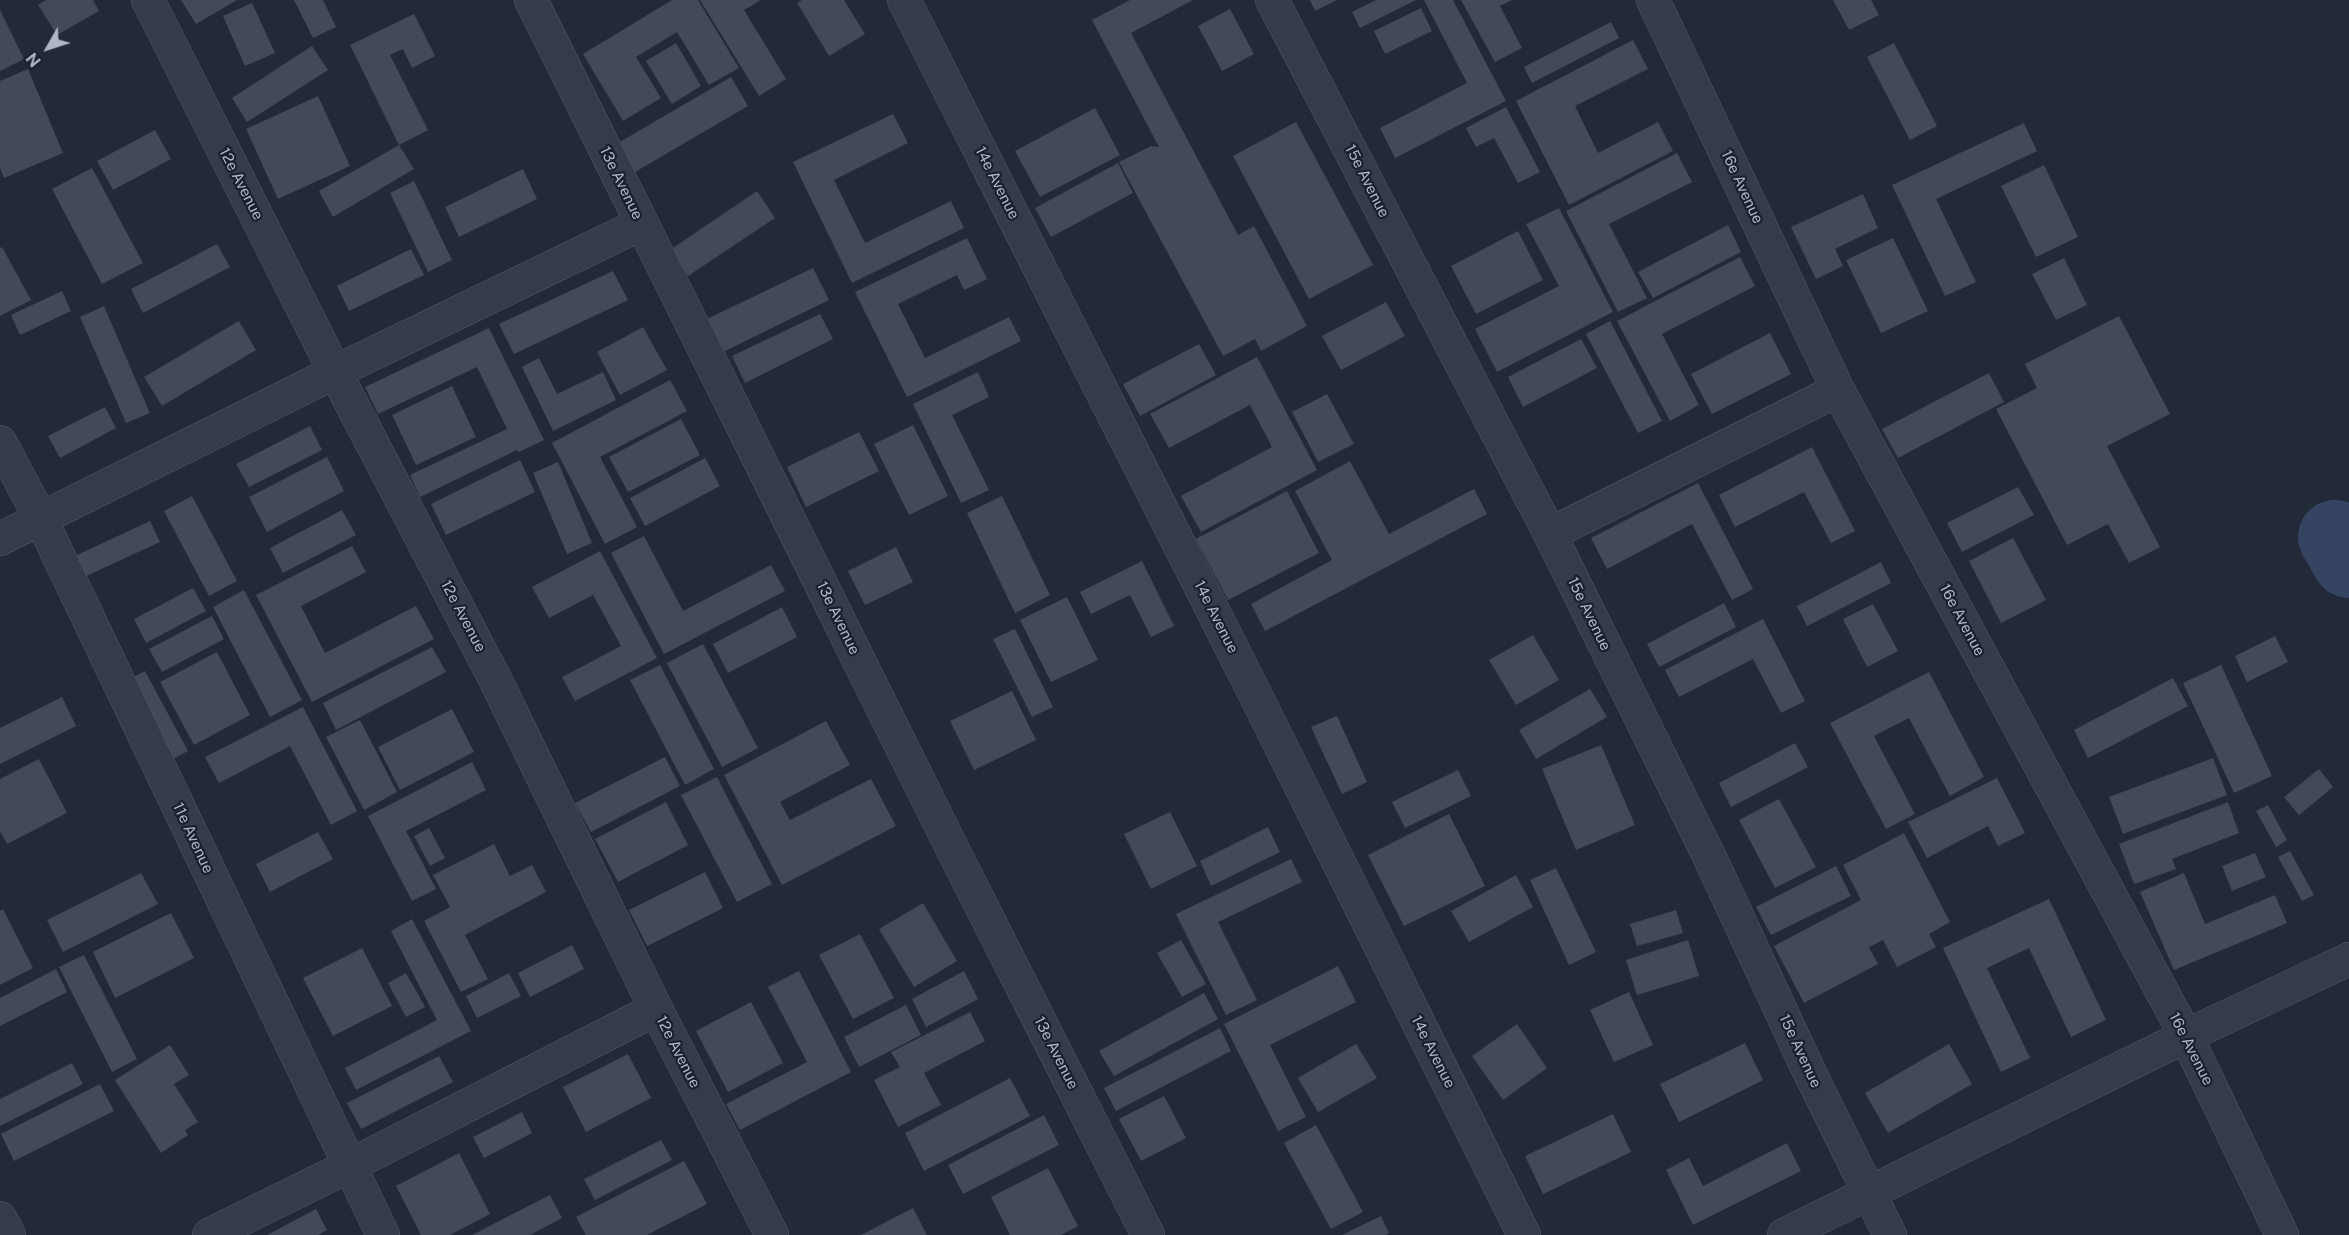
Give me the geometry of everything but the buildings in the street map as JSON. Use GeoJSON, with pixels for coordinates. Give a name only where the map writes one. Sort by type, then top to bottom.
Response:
{"type":"FeatureCollection","features":[{"type":"Feature","properties":{"kind":"street","name":"12e Avenue"},"geometry":{"type":"LineString","coordinates":[[148,0],[335,372],[496,681],[656,1009],[772,1235]]}},
{"type":"Feature","properties":{"kind":"street","name":"13e Avenue"},"geometry":{"type":"LineString","coordinates":[[531,0],[1148,1235]]}},
{"type":"Feature","properties":{"kind":"street","name":"14e Avenue"},"geometry":{"type":"LineString","coordinates":[[904,0],[1253,690],[1524,1235]]}},
{"type":"Feature","properties":{"kind":"street","name":"15e Avenue"},"geometry":{"type":"LineString","coordinates":[[1272,0],[1550,534],[1711,860],[1890,1235]]}},
{"type":"Feature","properties":{"kind":"street","name":"16e Avenue"},"geometry":{"type":"LineString","coordinates":[[1653,0],[1838,390],[2186,1036],[2282,1235]]}},
{"type":"Feature","properties":{"kind":"street"},"geometry":{"type":"LineString","coordinates":[[0,539],[40,517],[335,372],[641,224]]}},
{"type":"Feature","properties":{"kind":"street"},"geometry":{"type":"LineString","coordinates":[[1550,534],[1838,390]]}},
{"type":"Feature","properties":{"kind":"street","name":"11e Avenue"},"geometry":{"type":"LineString","coordinates":[[0,442],[40,517],[383,1235]]}},
{"type":"Feature","properties":{"kind":"street"},"geometry":{"type":"LineString","coordinates":[[1784,1235],[2186,1036],[2349,959]]}},
{"type":"Feature","properties":{"kind":"street"},"geometry":{"type":"LineString","coordinates":[[209,1235],[656,1009]]}},
{"type":"Feature","properties":{"kind":"street"},"geometry":{"type":"LineString","coordinates":[[0,1218],[9,1235]]}},
{"type":"Feature","properties":{"kind":"waterway"},"geometry":{"type":"LineString","coordinates":[[2335,537],[2349,561]]}}]}
